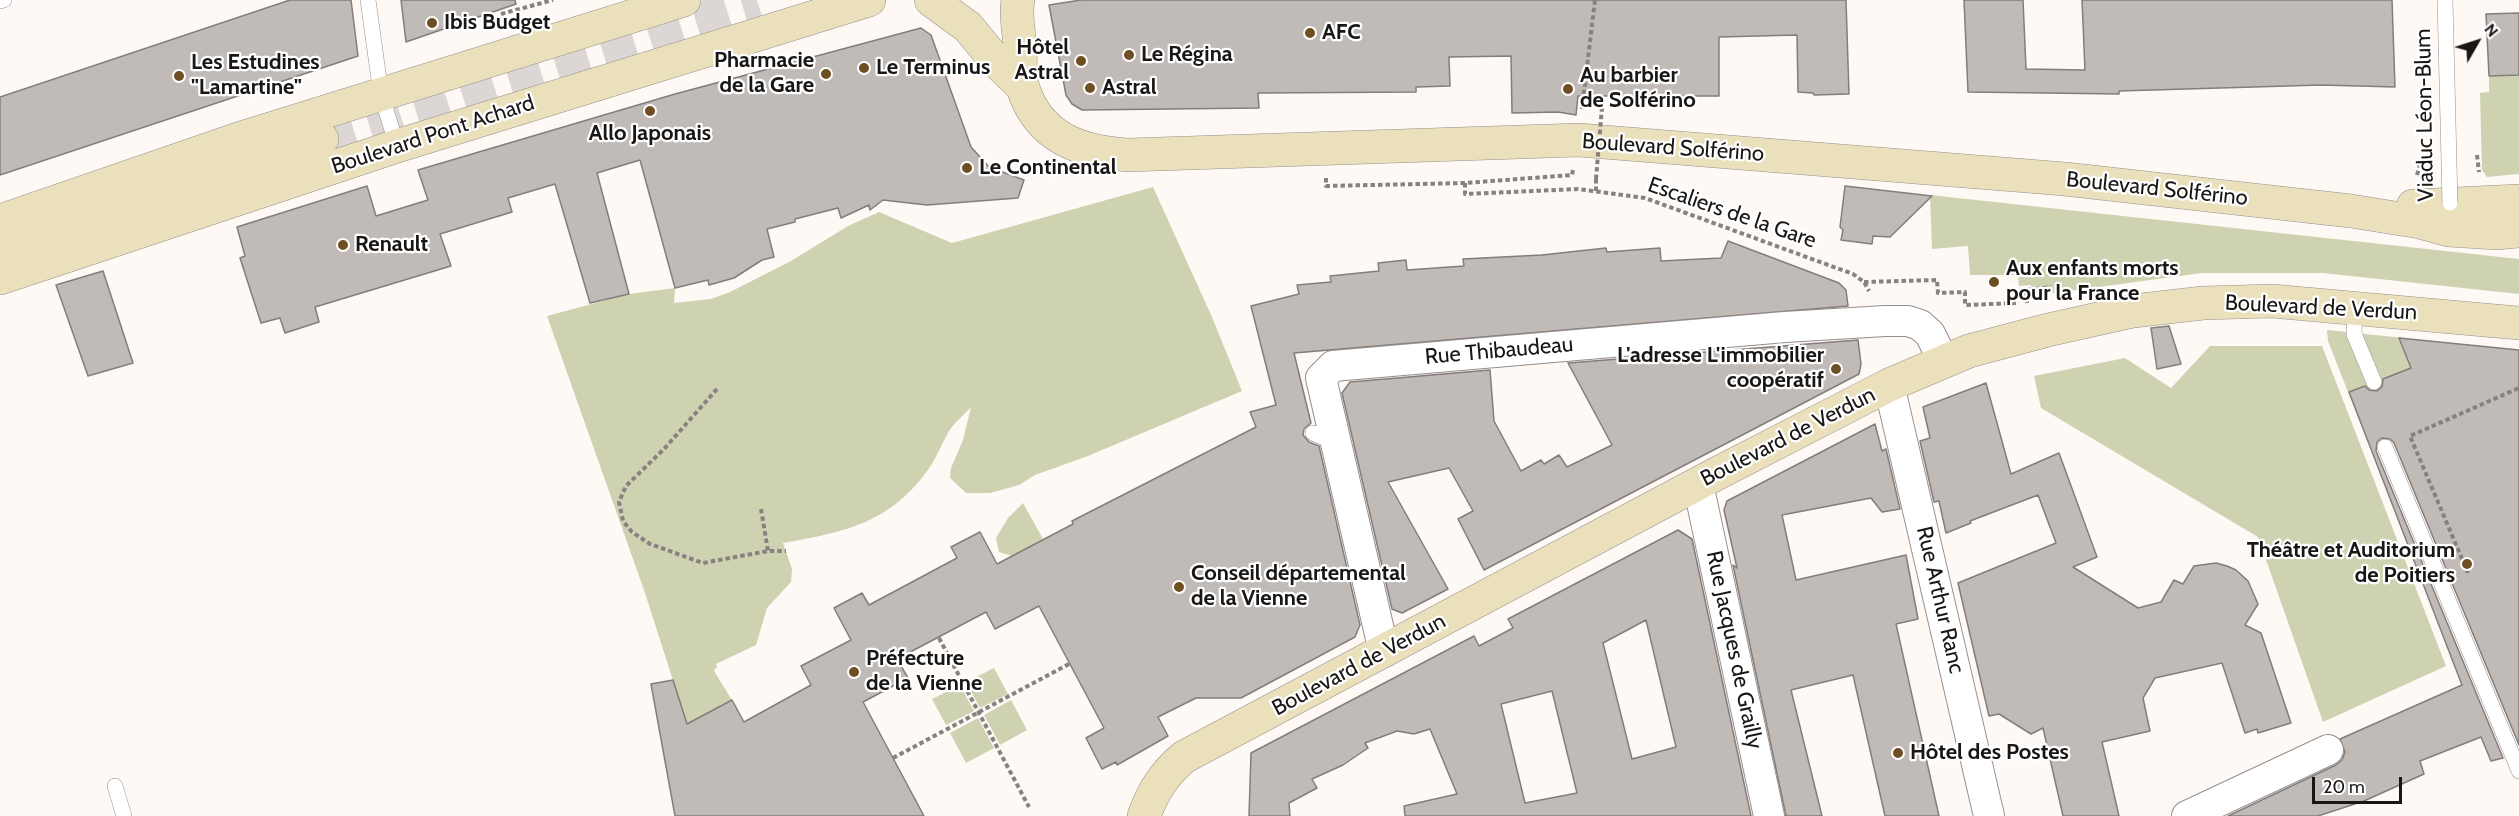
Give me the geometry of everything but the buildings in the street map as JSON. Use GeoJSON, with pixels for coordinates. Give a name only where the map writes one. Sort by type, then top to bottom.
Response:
{"type":"FeatureCollection","features":[{"type":"Feature","properties":{"kind":"street"},"geometry":{"type":"LineString","coordinates":[[0,221],[238,139],[682,0]]}},
{"type":"Feature","properties":{"kind":"street","name":"Boulevard Pont Achard"},"geometry":{"type":"LineString","coordinates":[[0,278],[397,146],[869,0]]}},
{"type":"Feature","properties":{"kind":"street","name":"Boulevard Solférino"},"geometry":{"type":"LineString","coordinates":[[931,0],[968,27],[996,61],[1022,86],[1032,107],[1059,137],[1077,147],[1101,153],[1128,155],[1579,140],[2065,179],[2351,211],[2449,217],[2496,233],[2519,231]]}},
{"type":"Feature","properties":{"kind":"street","name":"Boulevard Solférino"},"geometry":{"type":"LineString","coordinates":[[1018,0],[1022,86]]}},
{"type":"Feature","properties":{"kind":"street","name":"Boulevard Pont Achard"},"geometry":{"type":"LineString","coordinates":[[0,247],[322,139]]}},
{"type":"Feature","properties":{"kind":"street","name":"Boulevard Solférino"},"geometry":{"type":"LineString","coordinates":[[2449,217],[2519,201]]}},
{"type":"Feature","properties":{"kind":"street","name":"Boulevard de Verdun"},"geometry":{"type":"LineString","coordinates":[[1143,816],[1153,792],[1167,771],[1184,757],[1698,484],[1889,385],[1943,360],[2027,335],[2133,311],[2203,303],[2272,301],[2519,323]]}},
{"type":"Feature","properties":{"kind":"street","name":"Rue Thibaudeau"},"geometry":{"type":"LineString","coordinates":[[1384,652],[1324,440],[1321,378],[1333,366],[1785,327],[1885,321],[1908,321],[1920,326],[1930,334],[1943,360]]}},
{"type":"Feature","properties":{"kind":"street","name":"Rue Arthur Ranc"},"geometry":{"type":"LineString","coordinates":[[1889,385],[1989,816]]}},
{"type":"Feature","properties":{"kind":"street","name":"Rue Jacques de Grailly"},"geometry":{"type":"LineString","coordinates":[[1698,484],[1769,816]]}},
{"type":"Feature","properties":{"kind":"street"},"geometry":{"type":"LineString","coordinates":[[2187,816],[2328,750]]}},
{"type":"Feature","properties":{"kind":"lane"},"geometry":{"type":"LineString","coordinates":[[368,0],[381,94],[397,146]]}},
{"type":"Feature","properties":{"kind":"lane","name":"Viaduc Léon-Blum"},"geometry":{"type":"LineString","coordinates":[[2445,0],[2449,217]]}},
{"type":"Feature","properties":{"kind":"lane"},"geometry":{"type":"LineString","coordinates":[[2355,307],[2354,334],[2374,382]]}},
{"type":"Feature","properties":{"kind":"lane"},"geometry":{"type":"LineString","coordinates":[[2385,447],[2519,771]]}},
{"type":"Feature","properties":{"kind":"lane"},"geometry":{"type":"LineString","coordinates":[[115,786],[124,816]]}},
{"type":"Feature","properties":{"kind":"path"},"geometry":{"type":"LineString","coordinates":[[501,14],[553,0]]}},
{"type":"Feature","properties":{"kind":"path"},"geometry":{"type":"LineString","coordinates":[[1582,113],[1594,0]]}},
{"type":"Feature","properties":{"kind":"path"},"geometry":{"type":"LineString","coordinates":[[1596,191],[1603,95]]}},
{"type":"Feature","properties":{"kind":"path","name":"Escaliers de la Gare"},"geometry":{"type":"LineString","coordinates":[[1572,175],[1465,183],[1465,194],[1578,189],[1658,201],[1853,274]]}},
{"type":"Feature","properties":{"kind":"path"},"geometry":{"type":"LineString","coordinates":[[1864,282],[1937,280],[1938,293],[1965,292],[1965,305],[2027,303],[2026,290],[2051,287]]}},
{"type":"Feature","properties":{"kind":"path"},"geometry":{"type":"LineString","coordinates":[[2468,573],[2410,436],[2519,388]]}},
{"type":"Feature","properties":{"kind":"path"},"geometry":{"type":"LineString","coordinates":[[717,389],[664,449],[626,486],[621,495],[620,513],[626,526],[638,537],[692,560],[711,563],[768,551],[786,551]]}},
{"type":"Feature","properties":{"kind":"path"},"geometry":{"type":"LineString","coordinates":[[761,509],[768,551]]}},
{"type":"Feature","properties":{"kind":"path"},"geometry":{"type":"LineString","coordinates":[[939,638],[1029,807]]}},
{"type":"Feature","properties":{"kind":"path"},"geometry":{"type":"LineString","coordinates":[[893,758],[1069,664]]}},
{"type":"Feature","properties":{"kind":"green space"},"geometry":{"type":"Polygon","coordinates":[[[2519,75],[2519,174],[2487,177],[2482,170],[2480,93],[2489,92],[2489,76],[2519,75]]]}},
{"type":"Feature","properties":{"kind":"green space"},"geometry":{"type":"Polygon","coordinates":[[[1153,187],[1212,317],[1242,391],[1088,456],[1035,475],[1019,485],[990,493],[966,493],[950,478],[951,468],[963,440],[971,407],[949,431],[930,467],[915,486],[883,513],[847,529],[783,543],[792,569],[791,582],[767,608],[756,645],[716,664],[714,671],[732,700],[687,724],[645,593],[547,316],[629,294],[675,288],[674,303],[711,299],[730,292],[791,261],[848,226],[879,212],[952,243],[1153,187]]]}},
{"type":"Feature","properties":{"kind":"green space"},"geometry":{"type":"Polygon","coordinates":[[[1930,195],[2519,259],[2519,294],[2323,273],[2202,273],[2032,296],[2031,285],[2019,286],[2018,275],[1970,275],[1968,246],[1932,249],[1930,195]]]}},
{"type":"Feature","properties":{"kind":"green space"},"geometry":{"type":"Polygon","coordinates":[[[2327,330],[2519,350],[2368,443],[2328,341],[2327,330]]]}},
{"type":"Feature","properties":{"kind":"green space"},"geometry":{"type":"Polygon","coordinates":[[[2210,346],[2322,346],[2446,666],[2323,722],[2258,537],[2041,408],[2034,376],[2125,358],[2171,388],[2210,346]]]}},
{"type":"Feature","properties":{"kind":"green space"},"geometry":{"type":"Polygon","coordinates":[[[1023,503],[1043,539],[1012,556],[999,552],[996,538],[1008,518],[1023,503]]]}},
{"type":"Feature","properties":{"kind":"green space"},"geometry":{"type":"Polygon","coordinates":[[[994,668],[1008,694],[980,708],[966,682],[994,668]]]}},
{"type":"Feature","properties":{"kind":"green space"},"geometry":{"type":"Polygon","coordinates":[[[960,685],[974,711],[946,725],[932,699],[960,685]]]}},
{"type":"Feature","properties":{"kind":"green space"},"geometry":{"type":"Polygon","coordinates":[[[1011,700],[1027,730],[1000,745],[984,715],[1011,700]]]}},
{"type":"Feature","properties":{"kind":"green space"},"geometry":{"type":"Polygon","coordinates":[[[978,718],[994,748],[966,763],[950,733],[978,718]]]}},
{"type":"Feature","properties":{"kind":"tunnel"},"geometry":{"type":"LineString","coordinates":[[322,139],[757,0]]}},
{"type":"Feature","properties":{"kind":"place","name":"Ibis Budget"},"geometry":{"type":"Point","coordinates":[432,23]}},
{"type":"Feature","properties":{"kind":"place","name":"AFC"},"geometry":{"type":"Point","coordinates":[1310,33]}},
{"type":"Feature","properties":{"kind":"place","name":"Le Régina"},"geometry":{"type":"Point","coordinates":[1129,55]}},
{"type":"Feature","properties":{"kind":"place","name":"Hôtel Astral"},"geometry":{"type":"Point","coordinates":[1081,61]}},
{"type":"Feature","properties":{"kind":"place","name":"Le Terminus"},"geometry":{"type":"Point","coordinates":[864,68]}},
{"type":"Feature","properties":{"kind":"place","name":"Pharmacie de la Gare"},"geometry":{"type":"Point","coordinates":[826,74]}},
{"type":"Feature","properties":{"kind":"place","name":"Les Estudines \"Lamartine\""},"geometry":{"type":"Point","coordinates":[179,76]}},
{"type":"Feature","properties":{"kind":"place","name":"Astral"},"geometry":{"type":"Point","coordinates":[1090,88]}},
{"type":"Feature","properties":{"kind":"place","name":"Au barbier de Solférino"},"geometry":{"type":"Point","coordinates":[1568,89]}},
{"type":"Feature","properties":{"kind":"place","name":"Allo Japonais"},"geometry":{"type":"Point","coordinates":[650,111]}},
{"type":"Feature","properties":{"kind":"place","name":"Le Continental"},"geometry":{"type":"Point","coordinates":[967,168]}},
{"type":"Feature","properties":{"kind":"place","name":"Renault"},"geometry":{"type":"Point","coordinates":[343,245]}},
{"type":"Feature","properties":{"kind":"place","name":"Aux enfants morts pour la France"},"geometry":{"type":"Point","coordinates":[1994,282]}},
{"type":"Feature","properties":{"kind":"place","name":"L'adresse L'immobilier coopératif"},"geometry":{"type":"Point","coordinates":[1836,369]}},
{"type":"Feature","properties":{"kind":"place","name":"Théâtre et Auditorium de Poitiers"},"geometry":{"type":"Point","coordinates":[2467,564]}},
{"type":"Feature","properties":{"kind":"place","name":"Conseil départemental de la Vienne"},"geometry":{"type":"Point","coordinates":[1179,587]}},
{"type":"Feature","properties":{"kind":"place","name":"Préfecture de la Vienne"},"geometry":{"type":"Point","coordinates":[854,672]}},
{"type":"Feature","properties":{"kind":"place","name":"Hôtel des Postes"},"geometry":{"type":"Point","coordinates":[1898,753]}}]}
